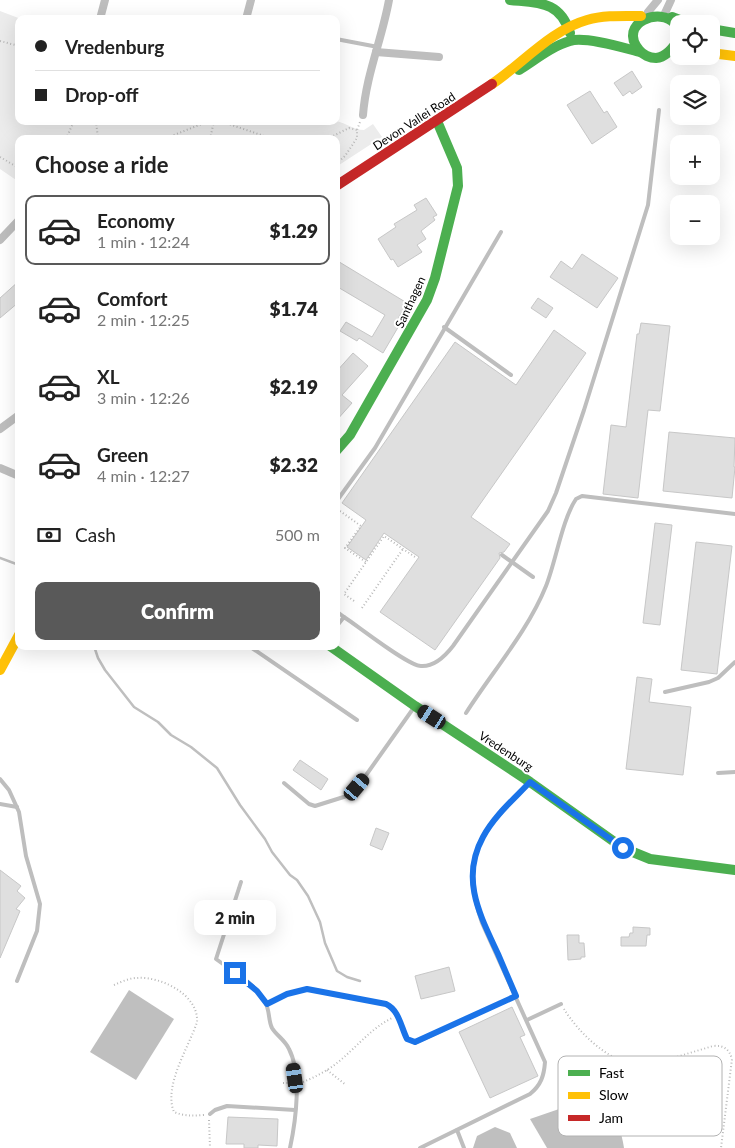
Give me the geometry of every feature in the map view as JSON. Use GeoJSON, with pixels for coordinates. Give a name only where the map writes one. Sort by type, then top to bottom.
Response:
{"type":"FeatureCollection","features":[{"type":"Feature","properties":{"kind":"street"},"geometry":{"type":"LineString","coordinates":[[101,15],[106,0]]}},
{"type":"Feature","properties":{"kind":"street"},"geometry":{"type":"LineString","coordinates":[[247,15],[251,0]]}},
{"type":"Feature","properties":{"kind":"street"},"geometry":{"type":"LineString","coordinates":[[363,115],[364,92],[377,50],[389,0]]}},
{"type":"Feature","properties":{"kind":"street"},"geometry":{"type":"LineString","coordinates":[[510,0],[551,6],[561,12],[569,28],[572,40],[608,43],[656,58],[670,53]]}},
{"type":"Feature","properties":{"kind":"street"},"geometry":{"type":"LineString","coordinates":[[640,52],[633,38],[633,30],[636,22],[658,0]]}},
{"type":"Feature","properties":{"kind":"street"},"geometry":{"type":"LineString","coordinates":[[644,14],[659,11],[668,14],[671,0]]}},
{"type":"Feature","properties":{"kind":"street","name":"Devon Vallei Road"},"geometry":{"type":"LineString","coordinates":[[340,183],[504,76],[516,65],[569,28],[585,20],[644,14]]}},
{"type":"Feature","properties":{"kind":"street"},"geometry":{"type":"LineString","coordinates":[[720,30],[735,33]]}},
{"type":"Feature","properties":{"kind":"street","name":"Devon Vallei Road"},"geometry":{"type":"LineString","coordinates":[[504,76],[517,72],[557,46],[572,40]]}},
{"type":"Feature","properties":{"kind":"street"},"geometry":{"type":"LineString","coordinates":[[377,50],[439,57]]}},
{"type":"Feature","properties":{"kind":"street"},"geometry":{"type":"LineString","coordinates":[[720,54],[735,56]]}},
{"type":"Feature","properties":{"kind":"street","name":"Santhagen"},"geometry":{"type":"LineString","coordinates":[[340,446],[350,435],[416,322],[432,289],[458,186],[457,168],[437,121]]}},
{"type":"Feature","properties":{"kind":"street"},"geometry":{"type":"LineString","coordinates":[[0,240],[15,224]]}},
{"type":"Feature","properties":{"kind":"street"},"geometry":{"type":"LineString","coordinates":[[0,429],[15,418]]}},
{"type":"Feature","properties":{"kind":"street"},"geometry":{"type":"LineString","coordinates":[[0,468],[15,474]]}},
{"type":"Feature","properties":{"kind":"street"},"geometry":{"type":"LineString","coordinates":[[0,670],[15,643]]}},
{"type":"Feature","properties":{"kind":"street","name":"Vredenburg"},"geometry":{"type":"LineString","coordinates":[[336,650],[415,706],[530,782],[623,848],[650,859],[735,870]]}},
{"type":"Feature","properties":{"kind":"lane"},"geometry":{"type":"LineString","coordinates":[[340,40],[377,50]]}},
{"type":"Feature","properties":{"kind":"lane"},"geometry":{"type":"LineString","coordinates":[[340,614],[408,662],[426,666],[437,661],[449,650],[548,511],[584,410],[648,205],[659,110]]}},
{"type":"Feature","properties":{"kind":"lane"},"geometry":{"type":"LineString","coordinates":[[340,497],[368,462],[444,327],[501,232]]}},
{"type":"Feature","properties":{"kind":"lane"},"geometry":{"type":"LineString","coordinates":[[444,327],[511,375]]}},
{"type":"Feature","properties":{"kind":"lane"},"geometry":{"type":"LineString","coordinates":[[466,713],[524,628],[539,601],[546,586],[570,510],[576,498],[582,496],[735,514]]}},
{"type":"Feature","properties":{"kind":"lane"},"geometry":{"type":"LineString","coordinates":[[502,556],[532,577]]}},
{"type":"Feature","properties":{"kind":"lane"},"geometry":{"type":"LineString","coordinates":[[340,622],[344,617]]}},
{"type":"Feature","properties":{"kind":"lane"},"geometry":{"type":"LineString","coordinates":[[255,650],[357,720]]}},
{"type":"Feature","properties":{"kind":"lane"},"geometry":{"type":"LineString","coordinates":[[665,692],[709,682],[718,678],[735,662]]}},
{"type":"Feature","properties":{"kind":"lane"},"geometry":{"type":"LineString","coordinates":[[284,784],[309,804],[315,806],[350,795],[415,706]]}},
{"type":"Feature","properties":{"kind":"lane"},"geometry":{"type":"LineString","coordinates":[[718,773],[735,772]]}},
{"type":"Feature","properties":{"kind":"lane"},"geometry":{"type":"LineString","coordinates":[[0,779],[6,784],[17,806],[22,823],[26,856],[38,894],[40,910],[37,931],[17,981]]}},
{"type":"Feature","properties":{"kind":"lane"},"geometry":{"type":"LineString","coordinates":[[420,1148],[530,1094],[539,1087],[543,1078],[545,1062],[482,923],[475,902],[472,877],[475,858],[483,836],[496,817],[530,782]]}},
{"type":"Feature","properties":{"kind":"lane"},"geometry":{"type":"LineString","coordinates":[[0,804],[17,806]]}},
{"type":"Feature","properties":{"kind":"lane"},"geometry":{"type":"LineString","coordinates":[[240,882],[216,959],[257,991],[267,1004],[273,1029],[289,1048],[296,1082],[295,1110],[290,1148]]}},
{"type":"Feature","properties":{"kind":"lane"},"geometry":{"type":"LineString","coordinates":[[267,1004],[292,992],[307,989],[386,1004],[392,1007],[397,1015],[407,1039],[415,1042],[516,996]]}},
{"type":"Feature","properties":{"kind":"lane"},"geometry":{"type":"LineString","coordinates":[[527,1020],[561,1004]]}},
{"type":"Feature","properties":{"kind":"lane"},"geometry":{"type":"LineString","coordinates":[[210,1114],[227,1106],[295,1110]]}},
{"type":"Feature","properties":{"kind":"lane"},"geometry":{"type":"LineString","coordinates":[[457,1130],[464,1148]]}},
{"type":"Feature","properties":{"kind":"path"},"geometry":{"type":"LineString","coordinates":[[0,41],[15,45]]}},
{"type":"Feature","properties":{"kind":"path"},"geometry":{"type":"LineString","coordinates":[[340,160],[357,138],[357,130],[363,115]]}},
{"type":"Feature","properties":{"kind":"path"},"geometry":{"type":"LineString","coordinates":[[174,135],[199,125]]}},
{"type":"Feature","properties":{"kind":"path"},"geometry":{"type":"LineString","coordinates":[[232,125],[262,135]]}},
{"type":"Feature","properties":{"kind":"path"},"geometry":{"type":"LineString","coordinates":[[335,135],[349,128],[357,130]]}},
{"type":"Feature","properties":{"kind":"path"},"geometry":{"type":"LineString","coordinates":[[0,157],[15,166]]}},
{"type":"Feature","properties":{"kind":"path"},"geometry":{"type":"LineString","coordinates":[[340,511],[361,526],[345,548],[354,556],[366,562]]}},
{"type":"Feature","properties":{"kind":"path"},"geometry":{"type":"LineString","coordinates":[[348,522],[350,518]]}},
{"type":"Feature","properties":{"kind":"path"},"geometry":{"type":"LineString","coordinates":[[354,602],[344,594],[384,536],[415,557]]}},
{"type":"Feature","properties":{"kind":"path"},"geometry":{"type":"LineString","coordinates":[[362,608],[403,549]]}},
{"type":"Feature","properties":{"kind":"path"},"geometry":{"type":"LineString","coordinates":[[114,985],[136,978],[148,979],[168,986],[190,1000],[198,1014],[197,1022],[174,1081],[171,1105],[174,1112],[182,1115],[210,1114],[208,1123],[210,1148]]}},
{"type":"Feature","properties":{"kind":"path"},"geometry":{"type":"LineString","coordinates":[[561,1004],[571,1020],[598,1047],[612,1056]]}},
{"type":"Feature","properties":{"kind":"path"},"geometry":{"type":"LineString","coordinates":[[283,1083],[302,1082],[319,1075],[338,1062],[380,1024],[397,1015]]}},
{"type":"Feature","properties":{"kind":"path"},"geometry":{"type":"LineString","coordinates":[[680,1056],[720,1045],[726,1048],[732,1059],[721,1148]]}},
{"type":"Feature","properties":{"kind":"path"},"geometry":{"type":"LineString","coordinates":[[327,1070],[346,1085]]}},
{"type":"Feature","properties":{"kind":"shaded area"},"geometry":{"type":"Polygon","coordinates":[[[0,11],[15,17],[15,125],[340,125],[340,122],[364,130],[373,124],[382,137],[340,164],[340,135],[15,135],[15,179],[0,169],[0,11]]]}},
{"type":"Feature","properties":{"kind":"shaded area"},"geometry":{"type":"Polygon","coordinates":[[[129,990],[174,1019],[136,1080],[90,1052],[129,990]]]}},
{"type":"Feature","properties":{"kind":"shaded area"},"geometry":{"type":"Polygon","coordinates":[[[558,1109],[558,1136],[622,1136],[624,1148],[547,1148],[530,1119],[558,1109]]]}},
{"type":"Feature","properties":{"kind":"shaded area"},"geometry":{"type":"Polygon","coordinates":[[[495,1127],[510,1133],[517,1148],[473,1148],[477,1136],[495,1127]]]}},
{"type":"Feature","properties":{"kind":"building"},"geometry":{"type":"Polygon","coordinates":[[[632,71],[642,87],[632,94],[630,91],[623,96],[614,83],[632,71]]]}},
{"type":"Feature","properties":{"kind":"building"},"geometry":{"type":"Polygon","coordinates":[[[590,91],[604,113],[607,111],[617,127],[592,144],[567,105],[590,91]]]}},
{"type":"Feature","properties":{"kind":"building"},"geometry":{"type":"Polygon","coordinates":[[[426,198],[437,215],[433,217],[435,220],[421,231],[426,239],[417,245],[422,252],[398,267],[393,259],[391,260],[378,239],[396,227],[394,224],[417,210],[414,205],[426,198]]]}},
{"type":"Feature","properties":{"kind":"building"},"geometry":{"type":"Polygon","coordinates":[[[582,254],[618,278],[597,308],[550,277],[561,261],[572,269],[582,254]]]}},
{"type":"Feature","properties":{"kind":"building"},"geometry":{"type":"Polygon","coordinates":[[[340,262],[407,303],[396,322],[400,324],[383,353],[359,338],[357,341],[340,331],[346,322],[372,337],[385,315],[340,288],[340,262]]]}},
{"type":"Feature","properties":{"kind":"building"},"geometry":{"type":"Polygon","coordinates":[[[15,285],[15,305],[0,318],[0,298],[15,285]]]}},
{"type":"Feature","properties":{"kind":"building"},"geometry":{"type":"Polygon","coordinates":[[[538,298],[553,308],[546,318],[531,308],[538,298]]]}},
{"type":"Feature","properties":{"kind":"building"},"geometry":{"type":"Polygon","coordinates":[[[641,323],[670,326],[660,411],[648,410],[638,498],[603,494],[611,425],[626,427],[637,334],[639,334],[641,323]]]}},
{"type":"Feature","properties":{"kind":"building"},"geometry":{"type":"Polygon","coordinates":[[[554,330],[586,353],[471,517],[510,544],[504,552],[499,553],[500,558],[435,650],[380,612],[419,557],[384,533],[366,560],[347,547],[366,520],[342,503],[455,342],[516,385],[554,330]]]}},
{"type":"Feature","properties":{"kind":"building"},"geometry":{"type":"Polygon","coordinates":[[[353,353],[368,366],[342,395],[352,403],[340,416],[340,368],[353,353]]]}},
{"type":"Feature","properties":{"kind":"building"},"geometry":{"type":"Polygon","coordinates":[[[669,432],[735,438],[732,498],[663,491],[669,432]]]}},
{"type":"Feature","properties":{"kind":"building"},"geometry":{"type":"Polygon","coordinates":[[[655,523],[672,525],[660,625],[643,623],[655,523]]]}},
{"type":"Feature","properties":{"kind":"building"},"geometry":{"type":"Polygon","coordinates":[[[696,542],[732,546],[717,674],[681,670],[696,542]]]}},
{"type":"Feature","properties":{"kind":"building"},"geometry":{"type":"Polygon","coordinates":[[[637,677],[652,679],[649,702],[691,707],[683,775],[626,769],[637,677]]]}},
{"type":"Feature","properties":{"kind":"building"},"geometry":{"type":"Polygon","coordinates":[[[300,760],[328,779],[321,790],[293,770],[300,760]]]}},
{"type":"Feature","properties":{"kind":"building"},"geometry":{"type":"Polygon","coordinates":[[[376,828],[389,833],[382,850],[370,845],[376,828]]]}},
{"type":"Feature","properties":{"kind":"building"},"geometry":{"type":"Polygon","coordinates":[[[0,870],[21,886],[17,891],[25,898],[16,909],[20,911],[0,958],[0,870]]]}},
{"type":"Feature","properties":{"kind":"building"},"geometry":{"type":"Polygon","coordinates":[[[633,927],[650,928],[650,935],[647,935],[646,946],[621,946],[621,937],[629,937],[630,933],[633,933],[633,927]]]}},
{"type":"Feature","properties":{"kind":"building"},"geometry":{"type":"Polygon","coordinates":[[[567,935],[579,935],[579,943],[584,943],[585,957],[568,960],[567,935]]]}},
{"type":"Feature","properties":{"kind":"building"},"geometry":{"type":"Polygon","coordinates":[[[449,967],[455,991],[421,999],[415,976],[449,967]]]}},
{"type":"Feature","properties":{"kind":"building"},"geometry":{"type":"Polygon","coordinates":[[[512,1007],[525,1035],[520,1037],[538,1076],[490,1098],[459,1032],[512,1007]]]}},
{"type":"Feature","properties":{"kind":"building"},"geometry":{"type":"Polygon","coordinates":[[[228,1117],[278,1119],[277,1146],[258,1145],[258,1148],[244,1148],[244,1144],[226,1144],[228,1117]]]}},
{"type":"Feature","properties":{"kind":"waterway"},"geometry":{"type":"LineString","coordinates":[[0,558],[15,564]]}},
{"type":"Feature","properties":{"kind":"waterway"},"geometry":{"type":"LineString","coordinates":[[95,650],[105,670],[134,707],[158,722],[171,735],[191,747],[217,768],[272,852],[290,875],[297,880],[308,896],[320,922],[325,943],[337,971],[347,977],[360,981]]}},
{"type":"Feature","properties":{"kind":"traffic: fast"},"geometry":{"type":"LineString","coordinates":[[510,0],[539,3],[554,9],[566,23],[570,33]]}},
{"type":"Feature","properties":{"kind":"traffic: fast"},"geometry":{"type":"LineString","coordinates":[[670,20],[652,17],[637,25],[633,32],[634,40],[639,50],[649,57],[660,57],[670,50]]}},
{"type":"Feature","properties":{"kind":"traffic: fast"},"geometry":{"type":"LineString","coordinates":[[720,30],[735,33]]}},
{"type":"Feature","properties":{"kind":"traffic: fast"},"geometry":{"type":"LineString","coordinates":[[519,70],[557,46],[570,41],[585,40],[605,43],[640,52]]}},
{"type":"Feature","properties":{"kind":"traffic: fast"},"geometry":{"type":"LineString","coordinates":[[340,446],[350,435],[427,300],[435,278],[458,186],[457,168],[437,121]]}},
{"type":"Feature","properties":{"kind":"traffic: fast"},"geometry":{"type":"LineString","coordinates":[[336,650],[415,706],[530,782],[623,848],[650,859],[735,870]]}},
{"type":"Feature","properties":{"kind":"traffic: slow"},"geometry":{"type":"LineString","coordinates":[[492,84],[549,39],[574,25],[600,17],[641,16]]}},
{"type":"Feature","properties":{"kind":"traffic: slow"},"geometry":{"type":"LineString","coordinates":[[720,54],[735,56]]}},
{"type":"Feature","properties":{"kind":"traffic: slow"},"geometry":{"type":"LineString","coordinates":[[0,670],[15,642]]}},
{"type":"Feature","properties":{"kind":"traffic: jam"},"geometry":{"type":"LineString","coordinates":[[340,183],[492,84]]}},
{"type":"Feature","properties":{"kind":"route"},"geometry":{"type":"LineString","coordinates":[[235,973],[257,991],[267,1004],[287,994],[307,989],[386,1004],[392,1007],[396,1013],[407,1039],[410,1042],[415,1042],[516,996],[482,923],[475,902],[472,877],[477,849],[483,836],[496,817],[530,782],[623,848]]}}]}
